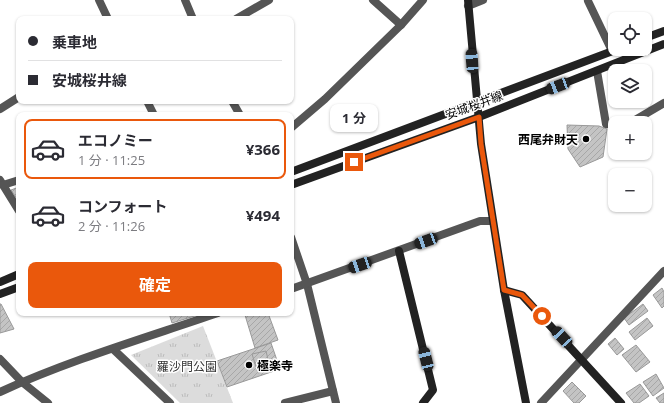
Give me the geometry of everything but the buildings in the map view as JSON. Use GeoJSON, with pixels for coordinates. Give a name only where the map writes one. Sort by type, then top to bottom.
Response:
{"type":"FeatureCollection","features":[{"type":"Feature","properties":{"kind":"main road"},"geometry":{"type":"LineString","coordinates":[[468,3],[476,102],[492,221],[526,403]]}},
{"type":"Feature","properties":{"kind":"main road"},"geometry":{"type":"LineString","coordinates":[[652,35],[664,31]]}},
{"type":"Feature","properties":{"kind":"main road","name":"安城桜井線"},"geometry":{"type":"LineString","coordinates":[[294,184],[479,117],[664,44]]}},
{"type":"Feature","properties":{"kind":"main road","name":"安城桜井線"},"geometry":{"type":"LineString","coordinates":[[294,171],[608,53]]}},
{"type":"Feature","properties":{"kind":"main road"},"geometry":{"type":"LineString","coordinates":[[399,251],[433,390],[423,403]]}},
{"type":"Feature","properties":{"kind":"main road"},"geometry":{"type":"LineString","coordinates":[[0,282],[16,275]]}},
{"type":"Feature","properties":{"kind":"main road"},"geometry":{"type":"LineString","coordinates":[[0,294],[16,288]]}},
{"type":"Feature","properties":{"kind":"main road"},"geometry":{"type":"LineString","coordinates":[[504,290],[522,295],[621,403]]}},
{"type":"Feature","properties":{"kind":"street"},"geometry":{"type":"LineString","coordinates":[[99,0],[107,16]]}},
{"type":"Feature","properties":{"kind":"street"},"geometry":{"type":"LineString","coordinates":[[185,0],[192,16]]}},
{"type":"Feature","properties":{"kind":"street"},"geometry":{"type":"LineString","coordinates":[[241,16],[269,0]]}},
{"type":"Feature","properties":{"kind":"street"},"geometry":{"type":"LineString","coordinates":[[373,0],[401,25]]}},
{"type":"Feature","properties":{"kind":"street"},"geometry":{"type":"LineString","coordinates":[[294,125],[325,99],[401,25],[423,0]]}},
{"type":"Feature","properties":{"kind":"street"},"geometry":{"type":"LineString","coordinates":[[468,3],[483,0]]}},
{"type":"Feature","properties":{"kind":"street"},"geometry":{"type":"LineString","coordinates":[[588,1],[608,37]]}},
{"type":"Feature","properties":{"kind":"street"},"geometry":{"type":"LineString","coordinates":[[597,71],[606,124],[608,124]]}},
{"type":"Feature","properties":{"kind":"street"},"geometry":{"type":"LineString","coordinates":[[0,109],[16,99]]}},
{"type":"Feature","properties":{"kind":"street"},"geometry":{"type":"LineString","coordinates":[[642,116],[664,103]]}},
{"type":"Feature","properties":{"kind":"street"},"geometry":{"type":"LineString","coordinates":[[16,181],[2,183],[16,206]]}},
{"type":"Feature","properties":{"kind":"street"},"geometry":{"type":"LineString","coordinates":[[294,287],[307,284],[480,221],[492,221]]}},
{"type":"Feature","properties":{"kind":"street"},"geometry":{"type":"LineString","coordinates":[[294,246],[307,284],[336,403]]}},
{"type":"Feature","properties":{"kind":"street"},"geometry":{"type":"LineString","coordinates":[[541,403],[581,358],[664,271]]}},
{"type":"Feature","properties":{"kind":"street"},"geometry":{"type":"LineString","coordinates":[[0,392],[22,382],[209,316]]}},
{"type":"Feature","properties":{"kind":"street"},"geometry":{"type":"LineString","coordinates":[[113,349],[170,403]]}},
{"type":"Feature","properties":{"kind":"street"},"geometry":{"type":"LineString","coordinates":[[0,359],[22,382],[48,403]]}},
{"type":"Feature","properties":{"kind":"street"},"geometry":{"type":"LineString","coordinates":[[285,403],[333,391]]}},
{"type":"Feature","properties":{"kind":"green space","name":"羅沙門公園"},"geometry":{"type":"Polygon","coordinates":[[[203,326],[233,403],[180,403],[131,355],[203,326]]]}},
{"type":"Feature","properties":{"kind":"place","name":"西尾弁財天"},"geometry":{"type":"Point","coordinates":[586,139]}},
{"type":"Feature","properties":{"kind":"place","name":"極楽寺"},"geometry":{"type":"Point","coordinates":[249,365]}},
{"type":"Feature","properties":{"kind":"route"},"geometry":{"type":"LineString","coordinates":[[354,162],[438,130],[479,117],[481,144],[492,221],[504,290],[522,295],[542,316]]}}]}
